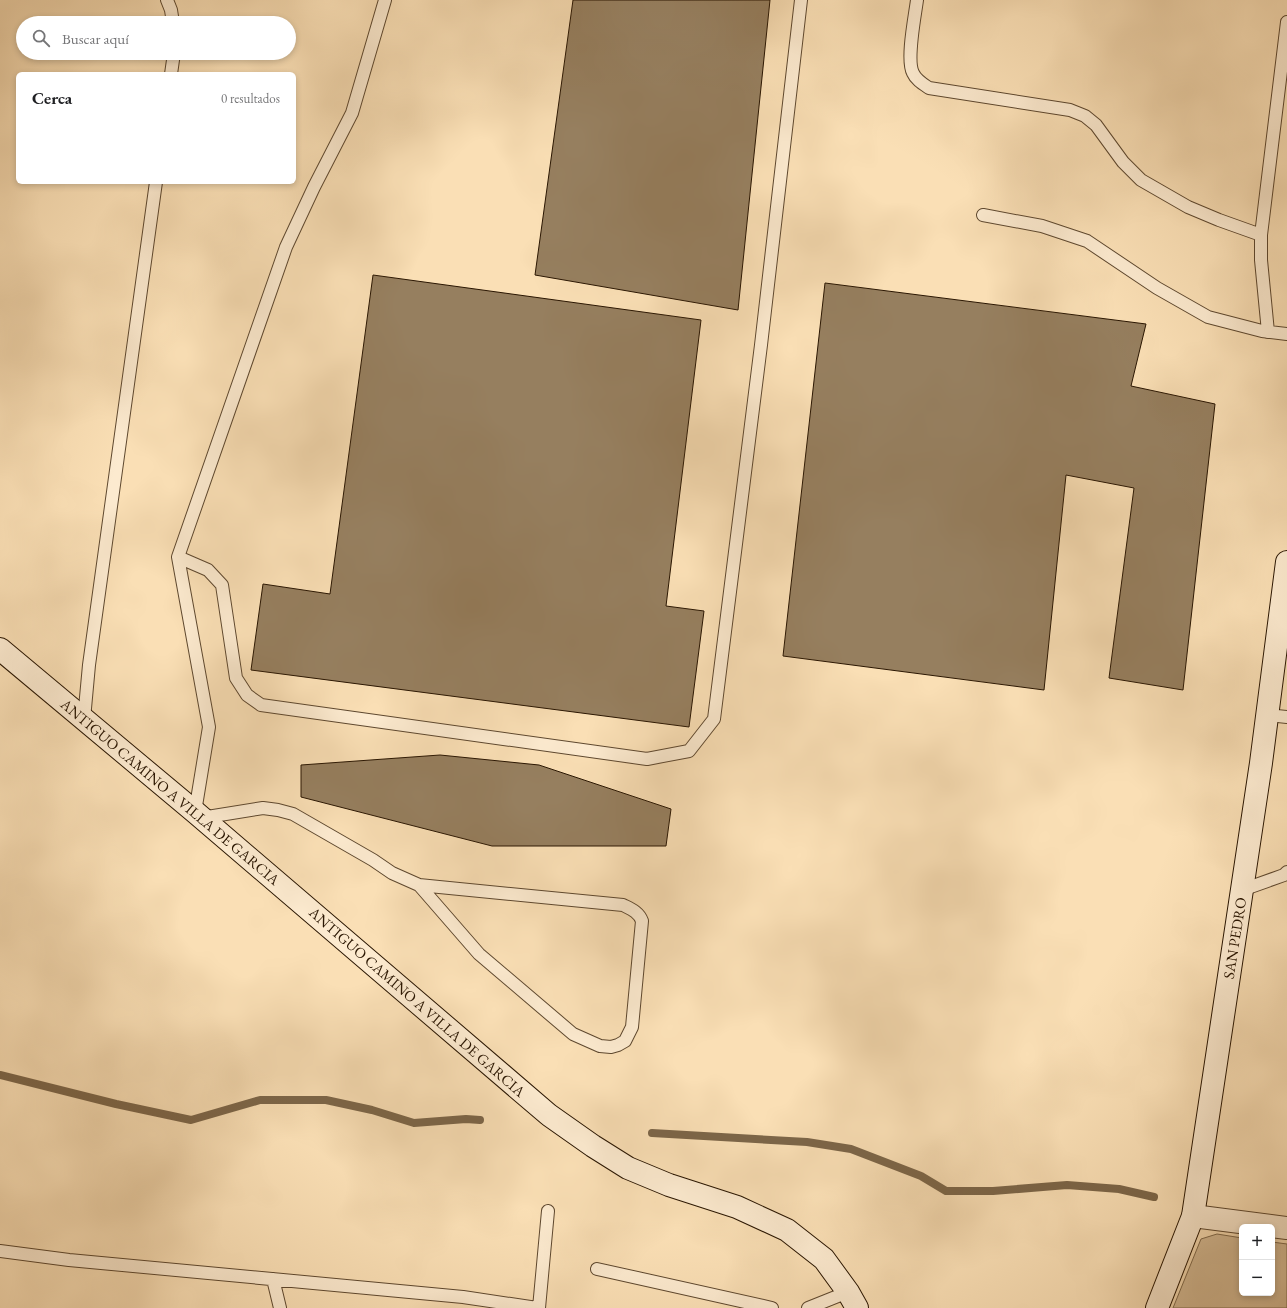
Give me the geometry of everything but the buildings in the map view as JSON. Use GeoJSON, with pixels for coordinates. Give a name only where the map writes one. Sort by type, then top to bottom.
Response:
{"type":"FeatureCollection","features":[{"type":"Feature","properties":{"kind":"street","name":"SAN PEDRO"},"geometry":{"type":"LineString","coordinates":[[1157,1308],[1193,1216],[1242,890],[1277,716],[1287,562]]}},
{"type":"Feature","properties":{"kind":"street","name":"ANTIGUO CAMINO A VILLA DE GARCIA"},"geometry":{"type":"LineString","coordinates":[[0,649],[198,815],[549,1115],[593,1146],[628,1168],[669,1185],[738,1207],[787,1230],[824,1259],[852,1300]]}},
{"type":"Feature","properties":{"kind":"street"},"geometry":{"type":"LineString","coordinates":[[1193,1216],[1287,1228]]}},
{"type":"Feature","properties":{"kind":"lane"},"geometry":{"type":"LineString","coordinates":[[167,0],[172,16]]}},
{"type":"Feature","properties":{"kind":"lane"},"geometry":{"type":"LineString","coordinates":[[385,0],[352,113],[314,187],[286,247],[178,557],[209,727],[198,815],[264,808],[278,810],[292,814],[373,860],[392,873],[419,885],[622,905],[636,912],[642,921],[632,1027],[625,1041],[611,1047],[600,1046],[573,1034],[479,954],[419,885]]}},
{"type":"Feature","properties":{"kind":"lane"},"geometry":{"type":"LineString","coordinates":[[178,557],[208,570],[222,585],[236,678],[247,695],[261,705],[647,759],[689,750],[714,719],[761,345],[801,0]]}},
{"type":"Feature","properties":{"kind":"lane"},"geometry":{"type":"LineString","coordinates":[[917,0],[910,60],[912,72],[917,80],[929,88],[1070,110],[1085,116],[1096,126],[1119,157],[1141,180],[1188,207],[1262,235]]}},
{"type":"Feature","properties":{"kind":"lane"},"geometry":{"type":"LineString","coordinates":[[1268,332],[1261,260],[1262,235],[1287,22]]}},
{"type":"Feature","properties":{"kind":"lane"},"geometry":{"type":"LineString","coordinates":[[171,72],[173,60]]}},
{"type":"Feature","properties":{"kind":"lane"},"geometry":{"type":"LineString","coordinates":[[84,719],[89,665],[156,184]]}},
{"type":"Feature","properties":{"kind":"lane"},"geometry":{"type":"LineString","coordinates":[[983,215],[1042,226],[1087,241],[1157,288],[1208,317],[1226,323],[1268,332],[1287,334]]}},
{"type":"Feature","properties":{"kind":"lane"},"geometry":{"type":"LineString","coordinates":[[1242,890],[1284,875],[1287,872]]}},
{"type":"Feature","properties":{"kind":"lane"},"geometry":{"type":"LineString","coordinates":[[0,1251],[70,1260],[463,1297],[538,1308],[548,1211]]}},
{"type":"Feature","properties":{"kind":"lane"},"geometry":{"type":"LineString","coordinates":[[597,1269],[772,1308]]}},
{"type":"Feature","properties":{"kind":"lane"},"geometry":{"type":"LineString","coordinates":[[273,1279],[280,1308]]}},
{"type":"Feature","properties":{"kind":"lane"},"geometry":{"type":"LineString","coordinates":[[808,1308],[852,1300]]}},
{"type":"Feature","properties":{"kind":"shaded area"},"geometry":{"type":"Polygon","coordinates":[[[1217,1234],[1239,1238],[1239,1296],[1275,1296],[1275,1242],[1287,1244],[1287,1308],[1173,1308],[1201,1239],[1217,1234]]]}},
{"type":"Feature","properties":{"kind":"waterway"},"geometry":{"type":"LineString","coordinates":[[0,1075],[116,1104],[191,1120],[260,1100],[326,1100],[372,1110],[414,1123],[466,1119],[480,1120]]}},
{"type":"Feature","properties":{"kind":"waterway"},"geometry":{"type":"LineString","coordinates":[[652,1133],[807,1142],[851,1149],[921,1176],[946,1191],[993,1191],[1067,1185],[1119,1189],[1154,1197]]}}]}
